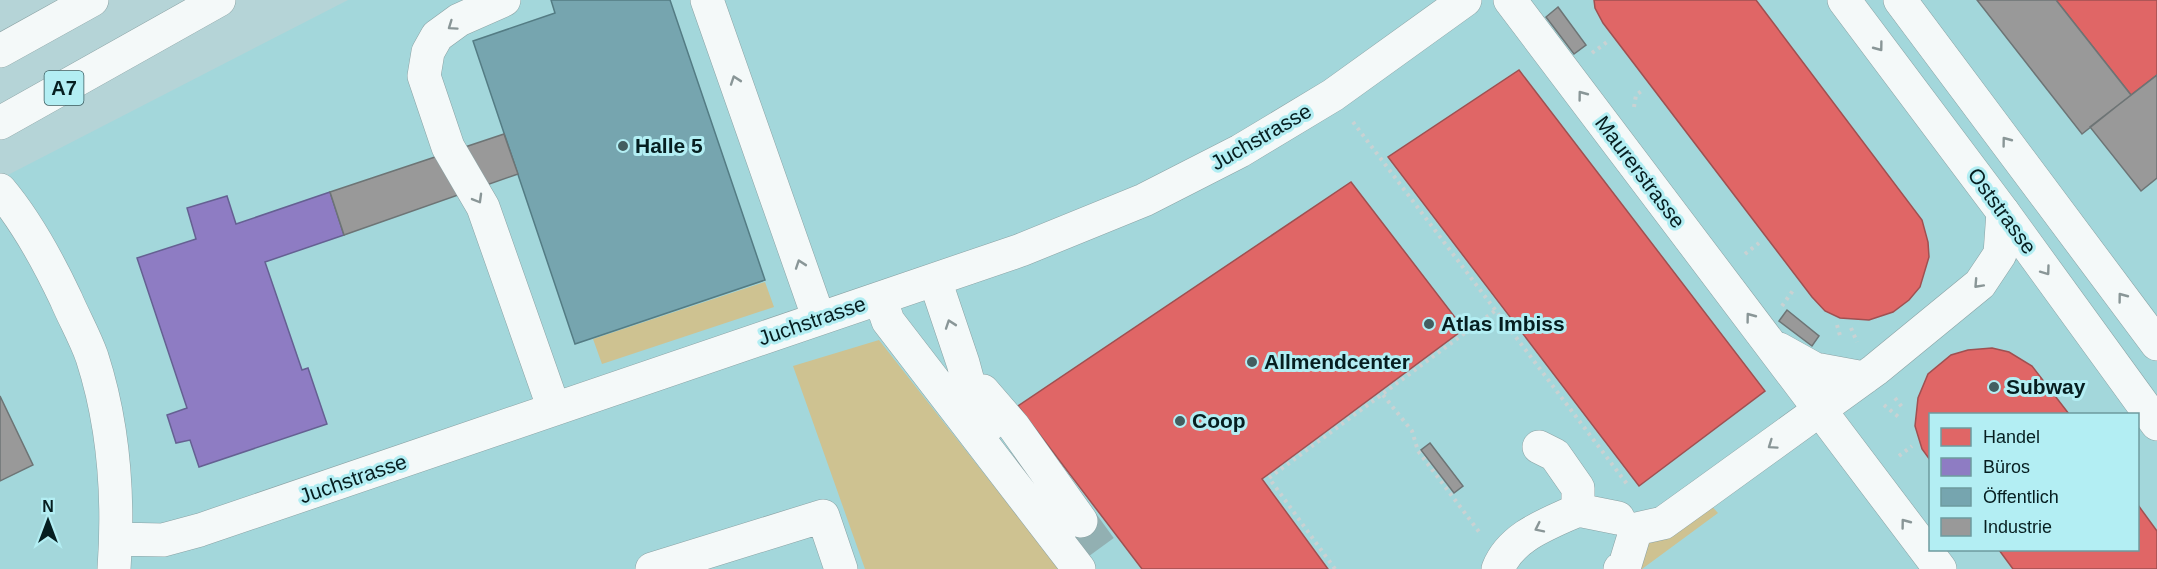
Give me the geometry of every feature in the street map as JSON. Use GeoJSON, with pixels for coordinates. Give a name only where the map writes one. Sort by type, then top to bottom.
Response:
{"type":"FeatureCollection","features":[{"type":"Feature","properties":{"kind":"main road"},"geometry":{"type":"LineString","coordinates":[[0,34],[47,0]]}},
{"type":"Feature","properties":{"kind":"main road"},"geometry":{"type":"LineString","coordinates":[[0,51],[92,0]]}},
{"type":"Feature","properties":{"kind":"main road","name":"A7"},"geometry":{"type":"LineString","coordinates":[[0,123],[219,0]]}},
{"type":"Feature","properties":{"kind":"main road","name":"A7"},"geometry":{"type":"LineString","coordinates":[[129,52],[241,0]]}},
{"type":"Feature","properties":{"kind":"main road"},"geometry":{"type":"LineString","coordinates":[[504,0],[459,20],[437,36],[428,52],[424,75],[448,147],[483,207],[554,409]]}},
{"type":"Feature","properties":{"kind":"main road"},"geometry":{"type":"LineString","coordinates":[[708,0],[819,319]]}},
{"type":"Feature","properties":{"kind":"main road","name":"Juchstrasse"},"geometry":{"type":"LineString","coordinates":[[115,554],[200,530],[935,280],[1021,250],[1144,200],[1240,151],[1333,95],[1465,0]]}},
{"type":"Feature","properties":{"kind":"main road","name":"Maurerstrasse"},"geometry":{"type":"LineString","coordinates":[[1510,0],[1941,569]]}},
{"type":"Feature","properties":{"kind":"main road","name":"Oststrasse"},"geometry":{"type":"LineString","coordinates":[[1844,0],[2003,212],[2157,424]]}},
{"type":"Feature","properties":{"kind":"main road"},"geometry":{"type":"LineString","coordinates":[[1900,0],[2157,344]]}},
{"type":"Feature","properties":{"kind":"main road"},"geometry":{"type":"LineString","coordinates":[[0,190],[49,262],[92,357],[107,419],[115,480],[115,554]]}},
{"type":"Feature","properties":{"kind":"main road"},"geometry":{"type":"LineString","coordinates":[[1497,569],[1508,550],[1531,532],[1578,510],[1627,523],[1663,523],[1864,378],[1980,284],[2000,254],[2003,212]]}},
{"type":"Feature","properties":{"kind":"main road"},"geometry":{"type":"LineString","coordinates":[[935,280],[963,363],[976,411],[1096,569]]}},
{"type":"Feature","properties":{"kind":"main road"},"geometry":{"type":"LineString","coordinates":[[880,298],[888,321],[1079,569]]}},
{"type":"Feature","properties":{"kind":"main road","name":"Maurerstrasse"},"geometry":{"type":"LineString","coordinates":[[1770,343],[1815,369],[1864,378]]}},
{"type":"Feature","properties":{"kind":"main road"},"geometry":{"type":"LineString","coordinates":[[963,363],[975,381],[1014,427],[1081,521]]}},
{"type":"Feature","properties":{"kind":"main road"},"geometry":{"type":"LineString","coordinates":[[1539,447],[1555,455],[1578,488],[1578,510]]}},
{"type":"Feature","properties":{"kind":"main road"},"geometry":{"type":"LineString","coordinates":[[652,569],[823,516],[841,569]]}},
{"type":"Feature","properties":{"kind":"main road"},"geometry":{"type":"LineString","coordinates":[[1620,569],[1625,565],[1627,523]]}},
{"type":"Feature","properties":{"kind":"path"},"geometry":{"type":"LineString","coordinates":[[1346,113],[1630,488]]}},
{"type":"Feature","properties":{"kind":"path"},"geometry":{"type":"LineString","coordinates":[[1335,569],[1269,478],[1496,310]]}},
{"type":"Feature","properties":{"kind":"path"},"geometry":{"type":"LineString","coordinates":[[1851,328],[1858,345]]}},
{"type":"Feature","properties":{"kind":"path"},"geometry":{"type":"LineString","coordinates":[[1383,395],[1412,431],[1418,451],[1483,536]]}},
{"type":"Feature","properties":{"kind":"shaded area"},"geometry":{"type":"Polygon","coordinates":[[[348,0],[2157,0],[2157,569],[0,569],[0,179],[348,0]]]}},
{"type":"Feature","properties":{"kind":"shaded area"},"geometry":{"type":"Polygon","coordinates":[[[765,282],[774,307],[602,364],[593,339],[765,282]]]}},
{"type":"Feature","properties":{"kind":"shaded area"},"geometry":{"type":"Polygon","coordinates":[[[879,340],[1059,569],[865,569],[793,366],[879,340]]]}},
{"type":"Feature","properties":{"kind":"shaded area"},"geometry":{"type":"Polygon","coordinates":[[[1708,502],[1718,513],[1642,569],[1635,569],[1642,542],[1708,502]]]}},
{"type":"Feature","properties":{"kind":"building: Handel"},"geometry":{"type":"Polygon","coordinates":[[[1594,0],[1756,0],[1922,220],[1928,242],[1929,257],[1920,287],[1909,300],[1893,312],[1869,320],[1840,318],[1825,311],[1603,23],[1595,8],[1594,0]]]}},
{"type":"Feature","properties":{"kind":"building: Handel"},"geometry":{"type":"Polygon","coordinates":[[[2056,0],[2157,0],[2157,75],[2131,95],[2056,0]]]}},
{"type":"Feature","properties":{"kind":"building: Handel"},"geometry":{"type":"Polygon","coordinates":[[[1519,70],[1765,391],[1639,486],[1388,157],[1519,70]]]}},
{"type":"Feature","properties":{"kind":"building: Handel","name":"Allmendcenter"},"geometry":{"type":"Polygon","coordinates":[[[1351,182],[1464,329],[1262,479],[1328,569],[1142,569],[1018,406],[1351,182]]]}},
{"type":"Feature","properties":{"kind":"building: Handel"},"geometry":{"type":"Polygon","coordinates":[[[1992,348],[2009,352],[2032,366],[2068,413],[1929,413],[1929,459],[1922,449],[1915,426],[1918,398],[1928,374],[1951,355],[1968,350],[1992,348]]]}},
{"type":"Feature","properties":{"kind":"building: Handel"},"geometry":{"type":"Polygon","coordinates":[[[2139,506],[2157,531],[2157,569],[2013,569],[2000,551],[2139,551],[2139,506]]]}},
{"type":"Feature","properties":{"kind":"building: Büros"},"geometry":{"type":"Polygon","coordinates":[[[330,192],[344,235],[265,262],[302,370],[308,368],[327,424],[199,467],[190,440],[176,443],[167,415],[187,408],[137,258],[196,239],[187,208],[227,196],[236,224],[330,192]]]}},
{"type":"Feature","properties":{"kind":"building: Öffentlich"},"geometry":{"type":"Polygon","coordinates":[[[551,0],[670,0],[765,280],[575,344],[473,41],[555,13],[551,0]]]}},
{"type":"Feature","properties":{"kind":"building: Industrie"},"geometry":{"type":"Polygon","coordinates":[[[1977,0],[2056,0],[2131,95],[2082,134],[1977,0]]]}},
{"type":"Feature","properties":{"kind":"building: Industrie"},"geometry":{"type":"Polygon","coordinates":[[[1558,7],[1586,45],[1574,54],[1546,17],[1558,7]]]}},
{"type":"Feature","properties":{"kind":"building: Industrie"},"geometry":{"type":"Polygon","coordinates":[[[2157,75],[2157,178],[2141,191],[2090,127],[2157,75]]]}},
{"type":"Feature","properties":{"kind":"building: Industrie"},"geometry":{"type":"Polygon","coordinates":[[[504,134],[518,174],[344,235],[330,192],[504,134]]]}},
{"type":"Feature","properties":{"kind":"building: Industrie"},"geometry":{"type":"Polygon","coordinates":[[[1787,310],[1819,336],[1812,346],[1779,321],[1787,310]]]}},
{"type":"Feature","properties":{"kind":"building: Industrie"},"geometry":{"type":"Polygon","coordinates":[[[0,396],[33,465],[0,481],[0,396]]]}},
{"type":"Feature","properties":{"kind":"building: Industrie"},"geometry":{"type":"Polygon","coordinates":[[[1430,443],[1463,486],[1454,493],[1421,450],[1430,443]]]}},
{"type":"Feature","properties":{"kind":"tunnel"},"geometry":{"type":"LineString","coordinates":[[1081,521],[1105,554]]}},
{"type":"Feature","properties":{"kind":"place","name":"Halle 5"},"geometry":{"type":"Point","coordinates":[623,146]}},
{"type":"Feature","properties":{"kind":"place","name":"Atlas Imbiss"},"geometry":{"type":"Point","coordinates":[1429,324]}},
{"type":"Feature","properties":{"kind":"place","name":"Allmendcenter"},"geometry":{"type":"Point","coordinates":[1252,362]}},
{"type":"Feature","properties":{"kind":"place","name":"Subway"},"geometry":{"type":"Point","coordinates":[1994,387]}},
{"type":"Feature","properties":{"kind":"place","name":"Coop"},"geometry":{"type":"Point","coordinates":[1180,421]}}]}
